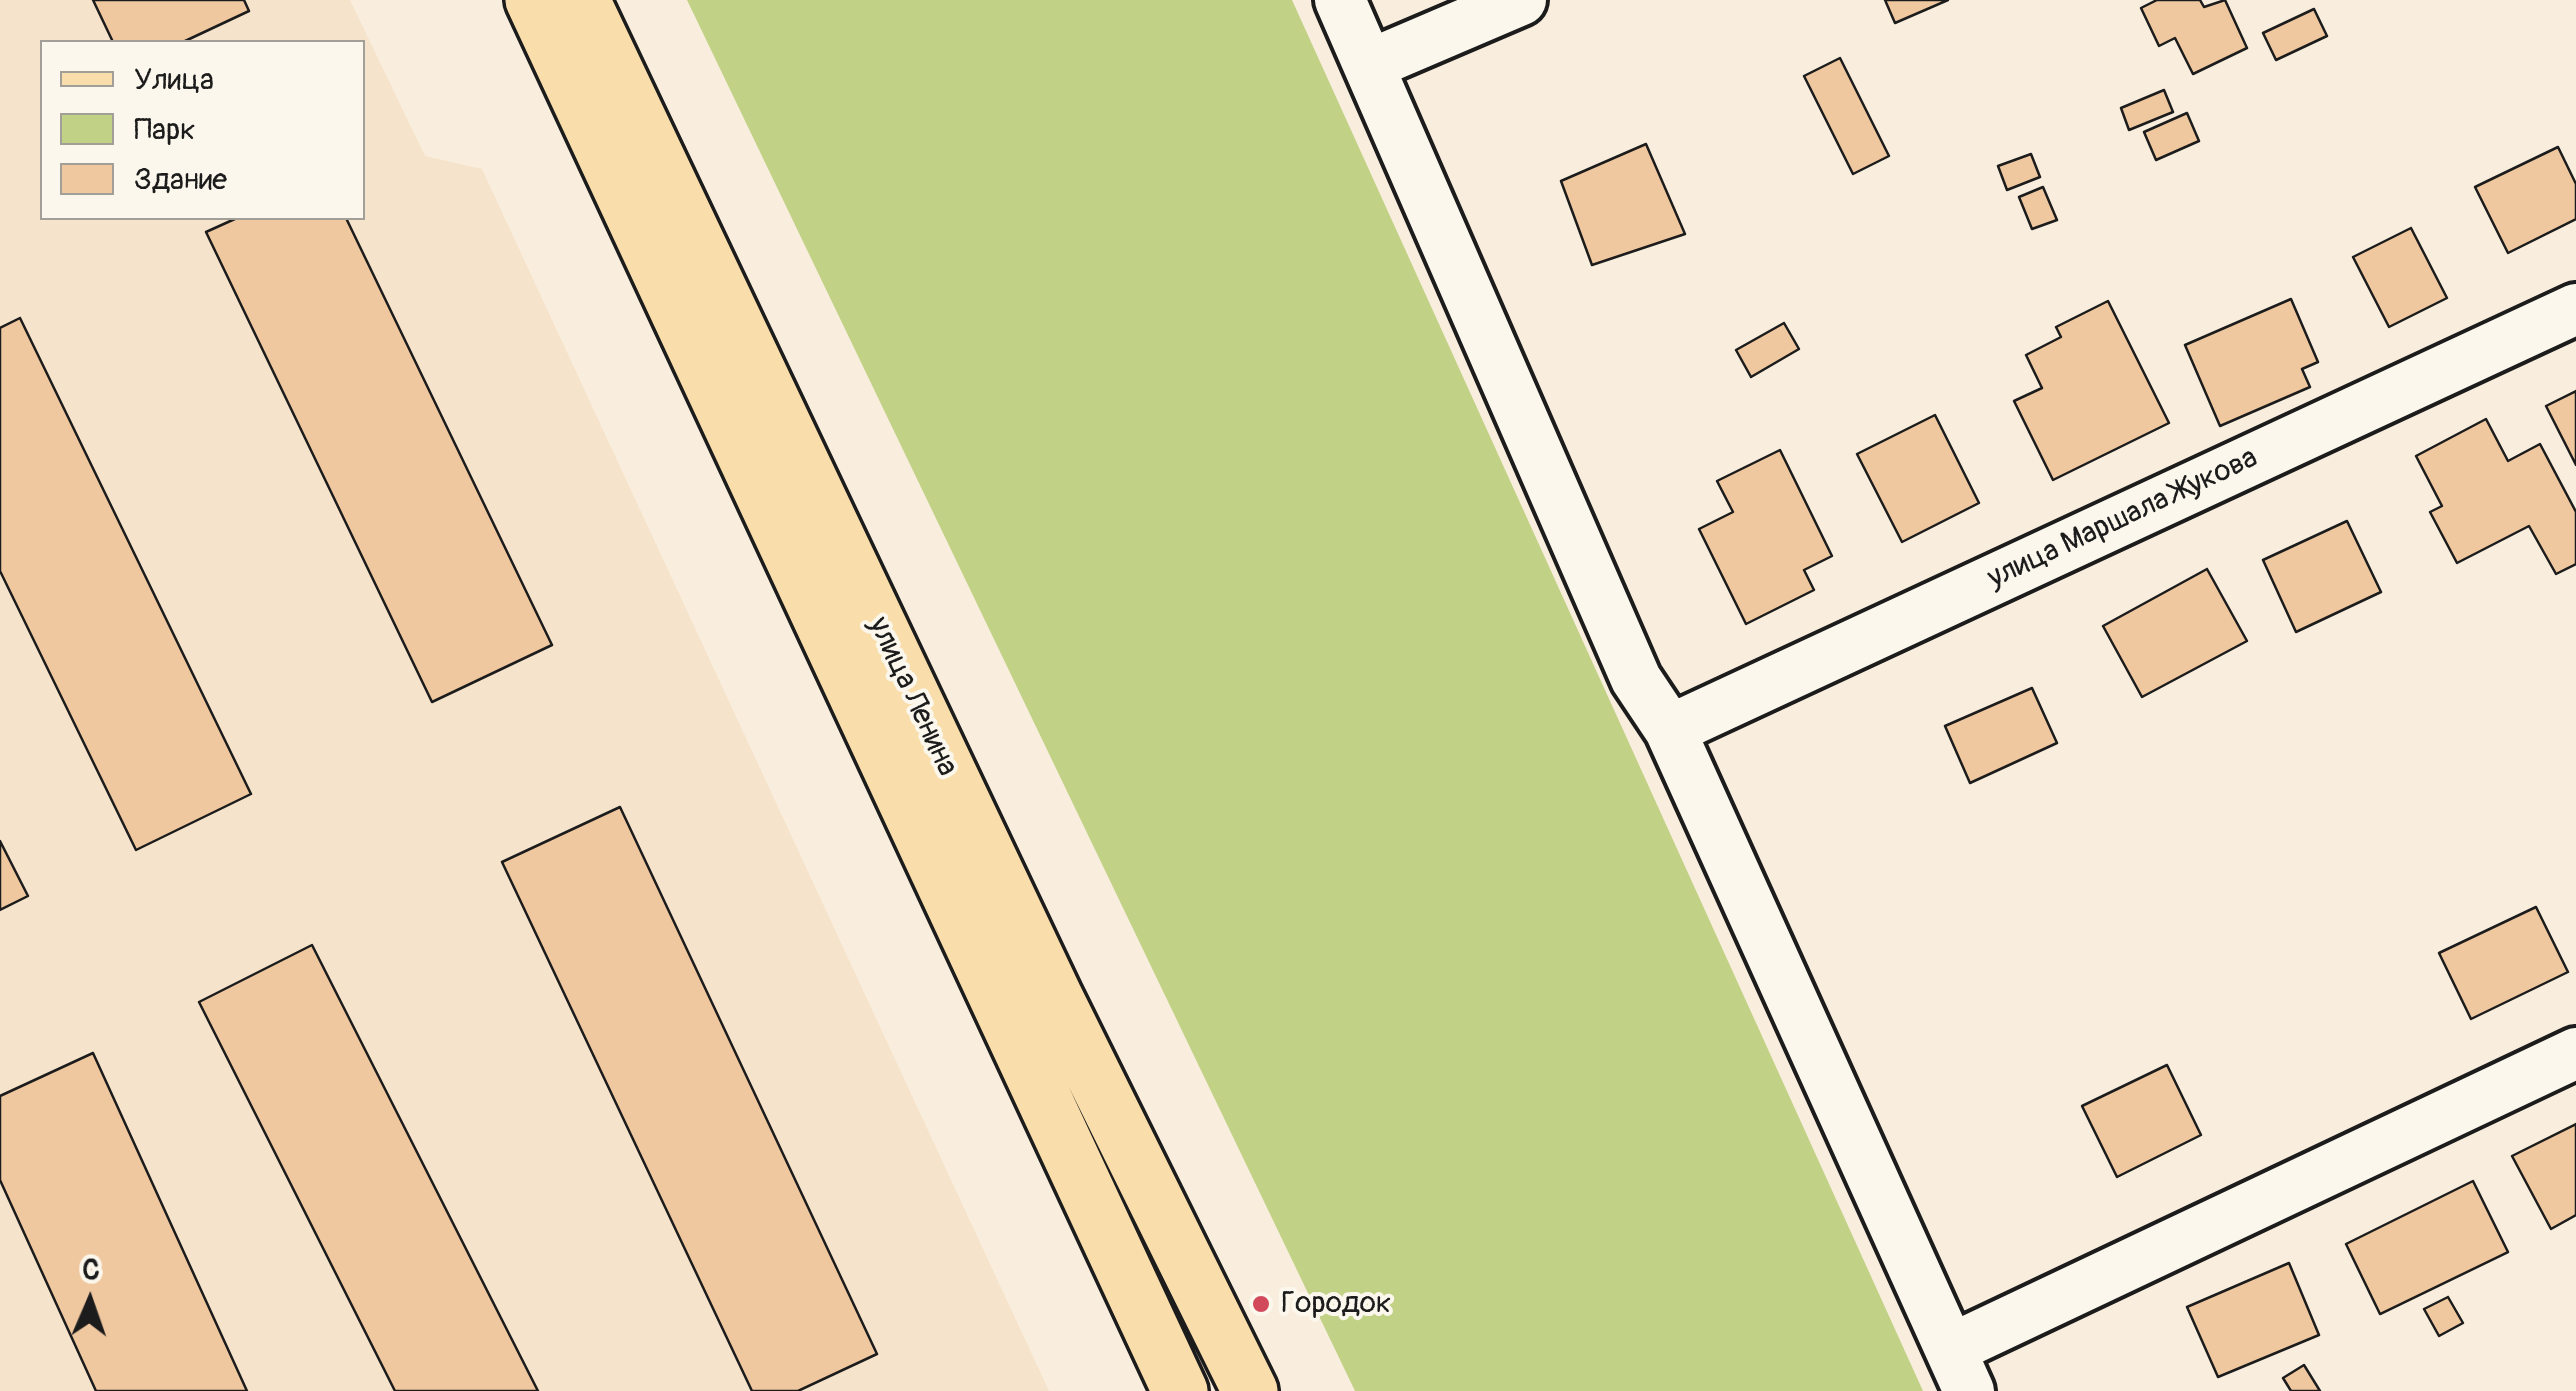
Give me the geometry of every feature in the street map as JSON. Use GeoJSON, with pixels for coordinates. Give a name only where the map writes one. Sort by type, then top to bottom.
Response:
{"type":"FeatureCollection","features":[{"type":"Feature","properties":{"kind":"main road","name":"улица Ленина"},"geometry":{"type":"LineString","coordinates":[[533,0],[1180,1391]]}},
{"type":"Feature","properties":{"kind":"main road","name":"улица Ленина"},"geometry":{"type":"LineString","coordinates":[[582,0],[1030,945],[1250,1391]]}},
{"type":"Feature","properties":{"kind":"street"},"geometry":{"type":"LineString","coordinates":[[1340,0],[1636,679],[1670,730],[1960,1370],[2576,1053]]}},
{"type":"Feature","properties":{"kind":"street"},"geometry":{"type":"LineString","coordinates":[[1369,65],[1521,0]]}},
{"type":"Feature","properties":{"kind":"street","name":"улица Маршала Жукова"},"geometry":{"type":"LineString","coordinates":[[1670,730],[2576,309]]}},
{"type":"Feature","properties":{"kind":"shaded area"},"geometry":{"type":"Polygon","coordinates":[[[0,0],[350,0],[425,156],[482,169],[1049,1391],[0,1391],[0,0]]]}},
{"type":"Feature","properties":{"kind":"green space"},"geometry":{"type":"Polygon","coordinates":[[[687,0],[1292,0],[1923,1391],[1355,1391],[687,0]]]}},
{"type":"Feature","properties":{"kind":"building"},"geometry":{"type":"Polygon","coordinates":[[[93,0],[244,0],[249,11],[187,40],[112,40],[93,0]]]}},
{"type":"Feature","properties":{"kind":"building"},"geometry":{"type":"Polygon","coordinates":[[[1885,0],[1948,0],[1895,23],[1885,0]]]}},
{"type":"Feature","properties":{"kind":"building"},"geometry":{"type":"Polygon","coordinates":[[[2157,0],[2200,0],[2204,7],[2225,0],[2247,48],[2193,74],[2175,38],[2159,46],[2141,8],[2157,0]]]}},
{"type":"Feature","properties":{"kind":"building"},"geometry":{"type":"Polygon","coordinates":[[[2314,9],[2327,36],[2276,60],[2263,33],[2314,9]]]}},
{"type":"Feature","properties":{"kind":"building"},"geometry":{"type":"Polygon","coordinates":[[[1840,58],[1889,156],[1853,174],[1804,76],[1840,58]]]}},
{"type":"Feature","properties":{"kind":"building"},"geometry":{"type":"Polygon","coordinates":[[[2164,90],[2173,112],[2129,130],[2121,108],[2164,90]]]}},
{"type":"Feature","properties":{"kind":"building"},"geometry":{"type":"Polygon","coordinates":[[[2187,113],[2199,141],[2156,160],[2144,132],[2187,113]]]}},
{"type":"Feature","properties":{"kind":"building"},"geometry":{"type":"Polygon","coordinates":[[[1646,144],[1685,234],[1592,265],[1561,181],[1646,144]]]}},
{"type":"Feature","properties":{"kind":"building"},"geometry":{"type":"Polygon","coordinates":[[[2558,147],[2576,184],[2576,219],[2508,253],[2475,187],[2558,147]]]}},
{"type":"Feature","properties":{"kind":"building"},"geometry":{"type":"Polygon","coordinates":[[[2031,154],[2040,177],[2007,190],[1998,166],[2031,154]]]}},
{"type":"Feature","properties":{"kind":"building"},"geometry":{"type":"Polygon","coordinates":[[[2043,187],[2057,220],[2032,229],[2019,197],[2043,187]]]}},
{"type":"Feature","properties":{"kind":"building"},"geometry":{"type":"Polygon","coordinates":[[[233,220],[347,220],[552,645],[432,702],[206,232],[233,220]]]}},
{"type":"Feature","properties":{"kind":"building"},"geometry":{"type":"Polygon","coordinates":[[[2411,228],[2447,298],[2389,327],[2353,257],[2411,228]]]}},
{"type":"Feature","properties":{"kind":"building"},"geometry":{"type":"Polygon","coordinates":[[[2291,299],[2318,362],[2302,369],[2310,387],[2220,426],[2185,345],[2291,299]]]}},
{"type":"Feature","properties":{"kind":"building"},"geometry":{"type":"Polygon","coordinates":[[[2108,301],[2169,423],[2053,480],[2014,401],[2042,388],[2026,355],[2061,337],[2056,327],[2108,301]]]}},
{"type":"Feature","properties":{"kind":"building"},"geometry":{"type":"Polygon","coordinates":[[[20,318],[251,794],[136,850],[0,571],[0,328],[20,318]]]}},
{"type":"Feature","properties":{"kind":"building"},"geometry":{"type":"Polygon","coordinates":[[[1784,323],[1799,349],[1751,377],[1736,350],[1784,323]]]}},
{"type":"Feature","properties":{"kind":"building"},"geometry":{"type":"Polygon","coordinates":[[[2576,391],[2576,465],[2546,406],[2576,391]]]}},
{"type":"Feature","properties":{"kind":"building"},"geometry":{"type":"Polygon","coordinates":[[[1935,415],[1979,503],[1902,542],[1857,454],[1935,415]]]}},
{"type":"Feature","properties":{"kind":"building"},"geometry":{"type":"Polygon","coordinates":[[[2486,419],[2508,461],[2540,444],[2576,512],[2576,564],[2556,574],[2529,526],[2457,563],[2430,512],[2442,506],[2416,456],[2486,419]]]}},
{"type":"Feature","properties":{"kind":"building"},"geometry":{"type":"Polygon","coordinates":[[[1780,450],[1832,556],[1804,570],[1814,590],[1746,624],[1699,529],[1733,512],[1717,481],[1780,450]]]}},
{"type":"Feature","properties":{"kind":"building"},"geometry":{"type":"Polygon","coordinates":[[[2347,521],[2381,592],[2296,632],[2263,560],[2347,521]]]}},
{"type":"Feature","properties":{"kind":"building"},"geometry":{"type":"Polygon","coordinates":[[[2207,569],[2247,641],[2142,697],[2103,626],[2207,569]]]}},
{"type":"Feature","properties":{"kind":"building"},"geometry":{"type":"Polygon","coordinates":[[[2032,688],[2057,743],[1970,783],[1945,726],[2032,688]]]}},
{"type":"Feature","properties":{"kind":"building"},"geometry":{"type":"Polygon","coordinates":[[[620,807],[877,1354],[798,1391],[752,1391],[502,862],[620,807]]]}},
{"type":"Feature","properties":{"kind":"building"},"geometry":{"type":"Polygon","coordinates":[[[0,841],[28,896],[0,910],[0,841]]]}},
{"type":"Feature","properties":{"kind":"building"},"geometry":{"type":"Polygon","coordinates":[[[2536,907],[2568,972],[2471,1019],[2439,953],[2536,907]]]}},
{"type":"Feature","properties":{"kind":"building"},"geometry":{"type":"Polygon","coordinates":[[[312,945],[538,1391],[395,1391],[199,1002],[312,945]]]}},
{"type":"Feature","properties":{"kind":"building"},"geometry":{"type":"Polygon","coordinates":[[[93,1053],[247,1391],[96,1391],[0,1180],[0,1096],[93,1053]]]}},
{"type":"Feature","properties":{"kind":"building"},"geometry":{"type":"Polygon","coordinates":[[[2167,1065],[2201,1135],[2117,1177],[2082,1106],[2167,1065]]]}},
{"type":"Feature","properties":{"kind":"building"},"geometry":{"type":"Polygon","coordinates":[[[2576,1124],[2576,1215],[2551,1229],[2512,1156],[2576,1124]]]}},
{"type":"Feature","properties":{"kind":"building"},"geometry":{"type":"Polygon","coordinates":[[[2473,1181],[2508,1252],[2380,1314],[2346,1244],[2473,1181]]]}},
{"type":"Feature","properties":{"kind":"building"},"geometry":{"type":"Polygon","coordinates":[[[2289,1263],[2319,1335],[2218,1377],[2187,1307],[2289,1263]]]}},
{"type":"Feature","properties":{"kind":"building"},"geometry":{"type":"Polygon","coordinates":[[[2448,1297],[2463,1323],[2439,1336],[2424,1309],[2448,1297]]]}},
{"type":"Feature","properties":{"kind":"building"},"geometry":{"type":"Polygon","coordinates":[[[2304,1365],[2320,1391],[2291,1391],[2283,1378],[2304,1365]]]}},
{"type":"Feature","properties":{"kind":"place","name":"Городок"},"geometry":{"type":"Point","coordinates":[1261,1304]}}]}
